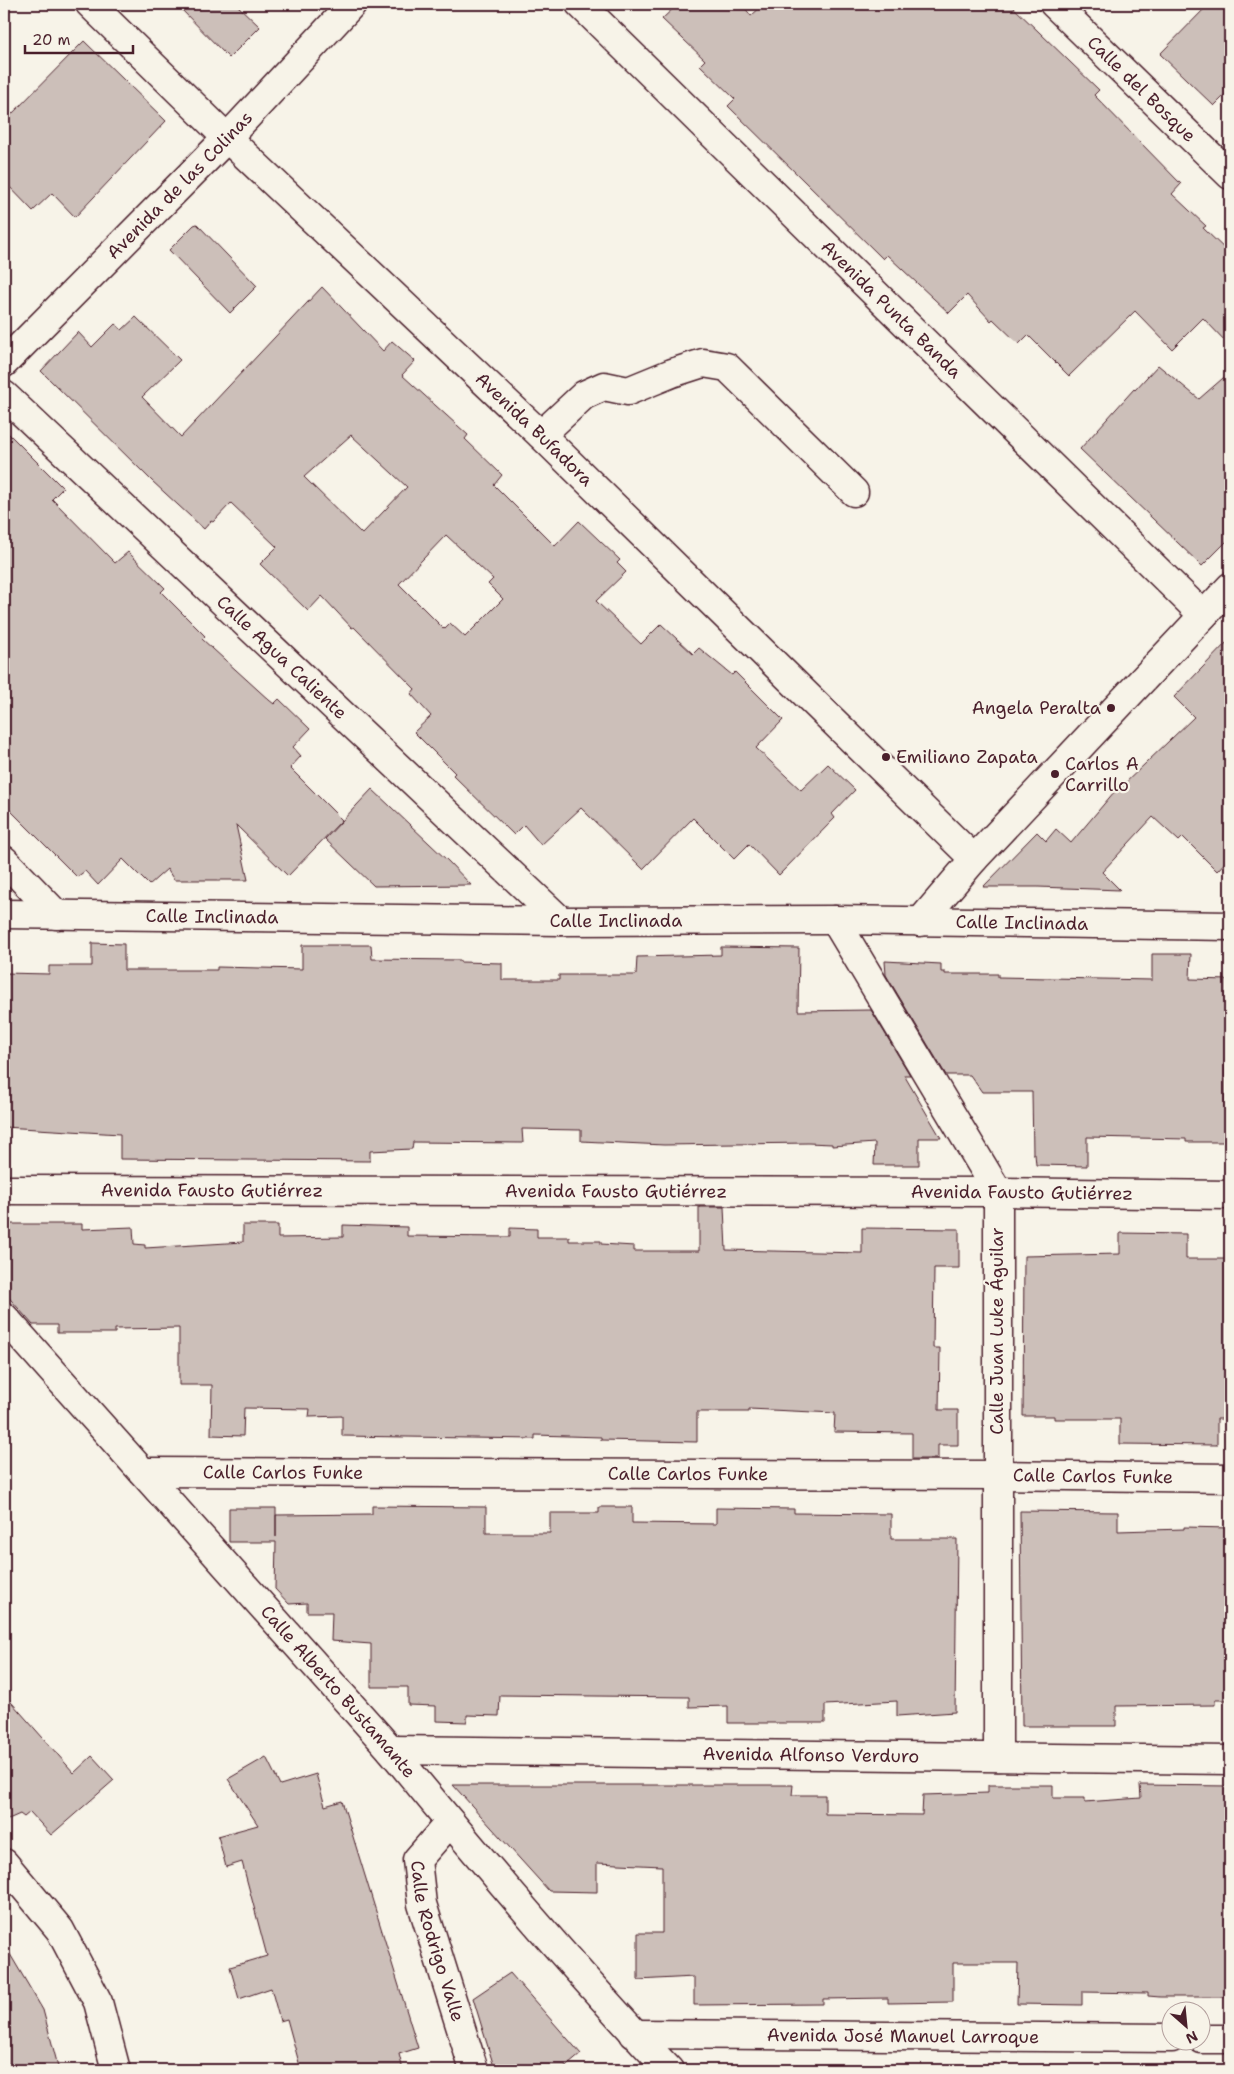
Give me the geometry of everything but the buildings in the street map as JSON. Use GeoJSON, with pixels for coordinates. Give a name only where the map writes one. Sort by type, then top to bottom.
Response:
{"type":"FeatureCollection","features":[{"type":"Feature","properties":{"kind":"street","name":"Avenida Bufadora"},"geometry":{"type":"LineString","coordinates":[[90,4],[227,138],[541,435],[974,859]]}},
{"type":"Feature","properties":{"kind":"street","name":"Avenida de las Colinas"},"geometry":{"type":"LineString","coordinates":[[4,363],[227,138],[352,4]]}},
{"type":"Feature","properties":{"kind":"street","name":"Avenida Punta Banda"},"geometry":{"type":"LineString","coordinates":[[580,4],[1203,616]]}},
{"type":"Feature","properties":{"kind":"street","name":"Calle del Bosque"},"geometry":{"type":"LineString","coordinates":[[1054,4],[1230,175]]}},
{"type":"Feature","properties":{"kind":"street"},"geometry":{"type":"LineString","coordinates":[[541,435],[584,395],[604,386],[628,391],[672,373],[702,364],[727,367],[854,492]]}},
{"type":"Feature","properties":{"kind":"street","name":"Calle Agua Caliente"},"geometry":{"type":"LineString","coordinates":[[4,395],[561,921]]}},
{"type":"Feature","properties":{"kind":"street"},"geometry":{"type":"LineString","coordinates":[[920,922],[974,859],[1230,587]]}},
{"type":"Feature","properties":{"kind":"street"},"geometry":{"type":"LineString","coordinates":[[4,860],[57,915]]}},
{"type":"Feature","properties":{"kind":"street","name":"Calle Inclinada"},"geometry":{"type":"LineString","coordinates":[[4,914],[561,921],[835,920],[1230,926]]}},
{"type":"Feature","properties":{"kind":"street"},"geometry":{"type":"LineString","coordinates":[[835,920],[998,1192]]}},
{"type":"Feature","properties":{"kind":"street","name":"Avenida Fausto Gutiérrez"},"geometry":{"type":"LineString","coordinates":[[4,1190],[998,1192],[1230,1195]]}},
{"type":"Feature","properties":{"kind":"street","name":"Calle Juan Luke Águilar"},"geometry":{"type":"LineString","coordinates":[[998,1192],[996,1475],[998,1757]]}},
{"type":"Feature","properties":{"kind":"street","name":"Calle Alberto Bustamante"},"geometry":{"type":"LineString","coordinates":[[4,1316],[391,1750],[450,1822],[634,2034],[668,2070]]}},
{"type":"Feature","properties":{"kind":"street","name":"Calle Carlos Funke"},"geometry":{"type":"LineString","coordinates":[[144,1472],[996,1475],[1230,1478]]}},
{"type":"Feature","properties":{"kind":"street","name":"Avenida Alfonso Verduro"},"geometry":{"type":"LineString","coordinates":[[391,1750],[1230,1760]]}},
{"type":"Feature","properties":{"kind":"street","name":"Calle Rodrigo Valle"},"geometry":{"type":"LineString","coordinates":[[450,1822],[417,1860],[422,1904],[474,2070]]}},
{"type":"Feature","properties":{"kind":"street"},"geometry":{"type":"LineString","coordinates":[[4,1864],[60,1930],[98,2002],[116,2070]]}},
{"type":"Feature","properties":{"kind":"street","name":"Avenida José Manuel Larroque"},"geometry":{"type":"LineString","coordinates":[[634,2034],[1162,2038]]}},
{"type":"Feature","properties":{"kind":"street"},"geometry":{"type":"LineString","coordinates":[[1212,2039],[1230,2039]]}},
{"type":"Feature","properties":{"kind":"place","name":"Angela Peralta"},"geometry":{"type":"Point","coordinates":[1111,708]}},
{"type":"Feature","properties":{"kind":"place","name":"Emiliano Zapata"},"geometry":{"type":"Point","coordinates":[886,757]}},
{"type":"Feature","properties":{"kind":"place","name":"Carlos A Carrillo"},"geometry":{"type":"Point","coordinates":[1055,774]}}]}
